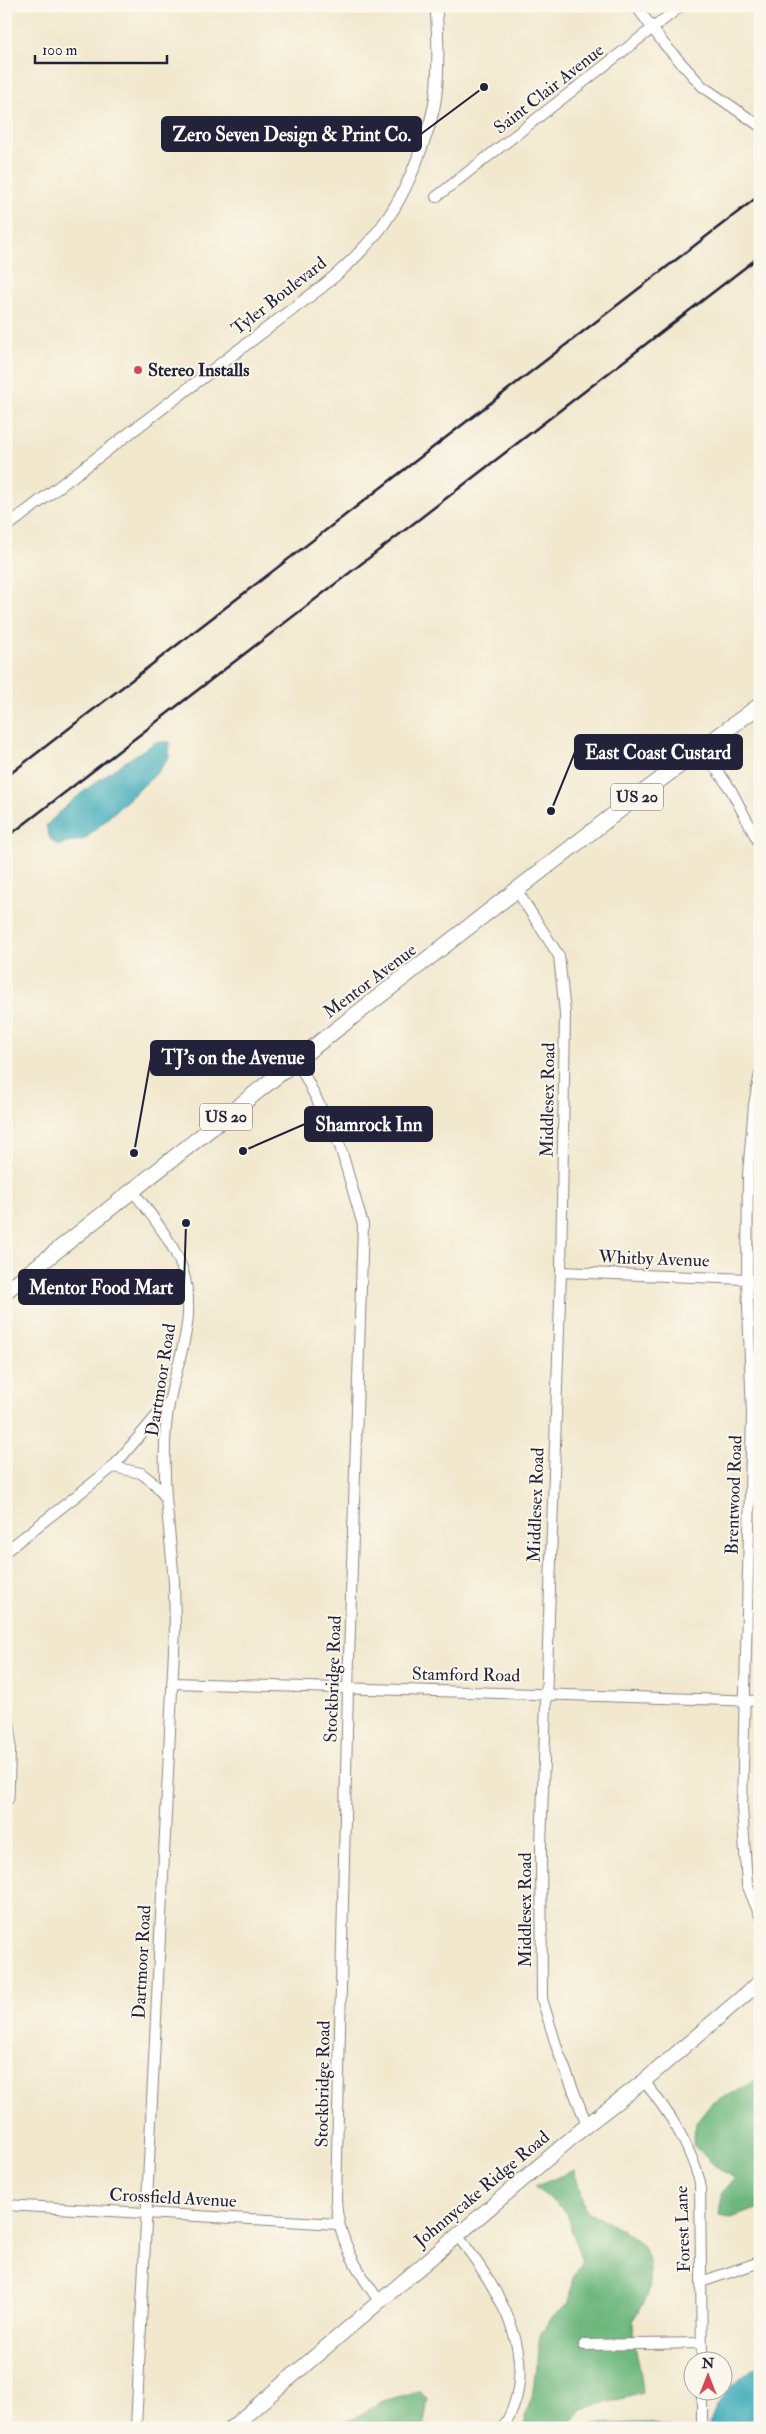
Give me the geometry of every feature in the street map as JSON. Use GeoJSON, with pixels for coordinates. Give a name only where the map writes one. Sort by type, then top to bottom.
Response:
{"type":"FeatureCollection","features":[{"type":"Feature","properties":{"kind":"main road","name":"Mentor Avenue"},"geometry":{"type":"LineString","coordinates":[[6,1291],[297,1060],[760,705]]}},
{"type":"Feature","properties":{"kind":"main road"},"geometry":{"type":"LineString","coordinates":[[6,1719],[8,1733],[6,1798]]}},
{"type":"Feature","properties":{"kind":"main road","name":"Johnnycake Ridge Road"},"geometry":{"type":"LineString","coordinates":[[231,2428],[456,2235],[587,2125],[644,2081],[760,1982]]}},
{"type":"Feature","properties":{"kind":"street","name":"Tyler Boulevard"},"geometry":{"type":"LineString","coordinates":[[6,527],[323,286],[354,260],[381,229],[403,194],[430,124],[436,95],[438,56],[436,6]]}},
{"type":"Feature","properties":{"kind":"street"},"geometry":{"type":"LineString","coordinates":[[636,6],[652,28],[702,86],[760,126]]}},
{"type":"Feature","properties":{"kind":"street","name":"Saint Clair Avenue"},"geometry":{"type":"LineString","coordinates":[[436,197],[681,6]]}},
{"type":"Feature","properties":{"kind":"street"},"geometry":{"type":"LineString","coordinates":[[702,749],[731,790],[760,845]]}},
{"type":"Feature","properties":{"kind":"street","name":"Middlesex Road"},"geometry":{"type":"LineString","coordinates":[[517,891],[559,956],[565,1013],[561,1272],[541,1846],[542,1999],[558,2051],[587,2125]]}},
{"type":"Feature","properties":{"kind":"street","name":"Stockbridge Road"},"geometry":{"type":"LineString","coordinates":[[297,1060],[340,1146],[363,1225],[348,1689],[336,2199],[338,2224],[357,2268],[380,2302]]}},
{"type":"Feature","properties":{"kind":"street","name":"Brentwood Road"},"geometry":{"type":"LineString","coordinates":[[760,1073],[754,1105],[748,1174],[747,1279],[752,1415],[742,1807],[747,1884],[760,1916]]}},
{"type":"Feature","properties":{"kind":"street","name":"Dartmoor Road"},"geometry":{"type":"LineString","coordinates":[[133,1191],[170,1245],[182,1267],[186,1284],[188,1334],[170,1400],[165,1469],[175,1603],[136,2428]]}},
{"type":"Feature","properties":{"kind":"street","name":"Whitby Avenue"},"geometry":{"type":"LineString","coordinates":[[561,1272],[747,1279]]}},
{"type":"Feature","properties":{"kind":"street"},"geometry":{"type":"LineString","coordinates":[[6,1551],[113,1467],[170,1400]]}},
{"type":"Feature","properties":{"kind":"street"},"geometry":{"type":"LineString","coordinates":[[113,1467],[140,1473],[155,1484],[166,1498]]}},
{"type":"Feature","properties":{"kind":"street","name":"Stamford Road"},"geometry":{"type":"LineString","coordinates":[[172,1683],[760,1701]]}},
{"type":"Feature","properties":{"kind":"street","name":"Forest Lane"},"geometry":{"type":"LineString","coordinates":[[644,2081],[673,2119],[695,2166],[700,2182],[701,2352]]}},
{"type":"Feature","properties":{"kind":"street","name":"Crossfield Avenue"},"geometry":{"type":"LineString","coordinates":[[6,2205],[338,2224]]}},
{"type":"Feature","properties":{"kind":"street"},"geometry":{"type":"LineString","coordinates":[[456,2235],[500,2297],[517,2344],[520,2367],[519,2387],[516,2400],[503,2428]]}},
{"type":"Feature","properties":{"kind":"street"},"geometry":{"type":"LineString","coordinates":[[701,2282],[760,2262]]}},
{"type":"Feature","properties":{"kind":"street"},"geometry":{"type":"LineString","coordinates":[[584,2345],[701,2343]]}},
{"type":"Feature","properties":{"kind":"street"},"geometry":{"type":"LineString","coordinates":[[702,2402],[702,2428]]}},
{"type":"Feature","properties":{"kind":"green space"},"geometry":{"type":"Polygon","coordinates":[[[760,2079],[760,2208],[730,2218],[719,2216],[722,2193],[735,2178],[721,2171],[693,2145],[696,2123],[712,2103],[760,2079]]]}},
{"type":"Feature","properties":{"kind":"green space"},"geometry":{"type":"Polygon","coordinates":[[[574,2170],[586,2212],[626,2232],[644,2249],[649,2261],[648,2293],[635,2316],[633,2324],[643,2393],[582,2409],[567,2428],[525,2428],[524,2417],[532,2398],[540,2335],[553,2316],[570,2302],[572,2280],[582,2263],[567,2213],[535,2187],[574,2170]]]}},
{"type":"Feature","properties":{"kind":"green space"},"geometry":{"type":"Polygon","coordinates":[[[419,2391],[428,2399],[423,2428],[326,2428],[355,2418],[383,2401],[419,2391]]]}},
{"type":"Feature","properties":{"kind":"water"},"geometry":{"type":"Polygon","coordinates":[[[156,742],[170,742],[169,757],[157,773],[85,839],[58,845],[50,839],[46,826],[71,802],[98,780],[156,742]]]}},
{"type":"Feature","properties":{"kind":"water"},"geometry":{"type":"Polygon","coordinates":[[[760,2365],[760,2419],[747,2428],[709,2428],[719,2402],[734,2402],[734,2385],[760,2365]]]}},
{"type":"Feature","properties":{"kind":"water"},"geometry":{"type":"Polygon","coordinates":[[[648,2423],[673,2428],[588,2428],[595,2424],[648,2423]]]}},
{"type":"Feature","properties":{"kind":"railway"},"geometry":{"type":"LineString","coordinates":[[6,777],[760,195]]}},
{"type":"Feature","properties":{"kind":"railway"},"geometry":{"type":"LineString","coordinates":[[6,838],[760,256]]}},
{"type":"Feature","properties":{"kind":"place","name":"Zero Seven Design & Print Co."},"geometry":{"type":"Point","coordinates":[484,87]}},
{"type":"Feature","properties":{"kind":"place","name":"Stereo Installs"},"geometry":{"type":"Point","coordinates":[138,370]}},
{"type":"Feature","properties":{"kind":"place","name":"East Coast Custard"},"geometry":{"type":"Point","coordinates":[551,811]}},
{"type":"Feature","properties":{"kind":"place","name":"Shamrock Inn"},"geometry":{"type":"Point","coordinates":[243,1151]}},
{"type":"Feature","properties":{"kind":"place","name":"TJ’s on the Avenue"},"geometry":{"type":"Point","coordinates":[134,1153]}},
{"type":"Feature","properties":{"kind":"place","name":"Mentor Food Mart"},"geometry":{"type":"Point","coordinates":[186,1223]}}]}
